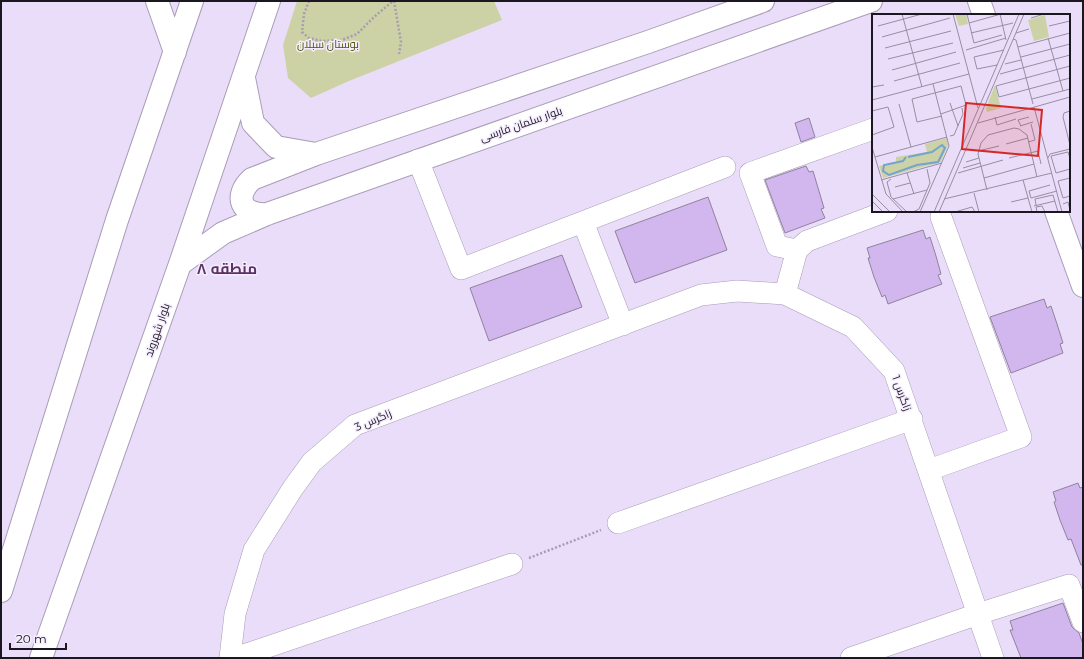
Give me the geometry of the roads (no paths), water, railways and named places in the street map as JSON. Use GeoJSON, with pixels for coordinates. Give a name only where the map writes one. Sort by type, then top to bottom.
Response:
{"type":"FeatureCollection","features":[{"type":"Feature","properties":{"kind":"main road"},"geometry":{"type":"LineString","coordinates":[[157,1],[175,52]]}},
{"type":"Feature","properties":{"kind":"main road"},"geometry":{"type":"LineString","coordinates":[[1,591],[117,220],[192,1]]}},
{"type":"Feature","properties":{"kind":"main road","name":"بلوار شهروند"},"geometry":{"type":"LineString","coordinates":[[41,658],[180,264],[269,1]]}},
{"type":"Feature","properties":{"kind":"main road"},"geometry":{"type":"LineString","coordinates":[[266,214],[255,215],[245,209],[241,198],[243,187],[252,179],[316,154],[648,42],[763,1]]}},
{"type":"Feature","properties":{"kind":"main road","name":"بلوار سلمان فارسی"},"geometry":{"type":"LineString","coordinates":[[180,264],[223,233],[266,214],[871,1]]}},
{"type":"Feature","properties":{"kind":"main road"},"geometry":{"type":"LineString","coordinates":[[979,1],[984,14]]}},
{"type":"Feature","properties":{"kind":"main road"},"geometry":{"type":"LineString","coordinates":[[244,77],[253,123],[276,146],[316,154]]}},
{"type":"Feature","properties":{"kind":"main road"},"geometry":{"type":"LineString","coordinates":[[1056,212],[1083,286]]}},
{"type":"Feature","properties":{"kind":"street"},"geometry":{"type":"LineString","coordinates":[[798,250],[777,246],[750,173],[872,129]]}},
{"type":"Feature","properties":{"kind":"street"},"geometry":{"type":"LineString","coordinates":[[418,160],[461,269],[725,167]]}},
{"type":"Feature","properties":{"kind":"street"},"geometry":{"type":"LineString","coordinates":[[785,294],[798,250],[806,240],[884,212]]}},
{"type":"Feature","properties":{"kind":"street"},"geometry":{"type":"LineString","coordinates":[[929,470],[1021,437],[941,217]]}},
{"type":"Feature","properties":{"kind":"street"},"geometry":{"type":"LineString","coordinates":[[583,222],[623,325]]}},
{"type":"Feature","properties":{"kind":"street","name":"زاگرس 1"},"geometry":{"type":"LineString","coordinates":[[623,325],[701,295],[737,291],[785,294],[854,327],[894,371],[912,419],[993,658]]}},
{"type":"Feature","properties":{"kind":"street","name":"زاگرس 3"},"geometry":{"type":"LineString","coordinates":[[230,658],[235,614],[254,550],[293,488],[312,462],[355,425],[623,325]]}},
{"type":"Feature","properties":{"kind":"street"},"geometry":{"type":"LineString","coordinates":[[618,523],[912,419]]}},
{"type":"Feature","properties":{"kind":"street"},"geometry":{"type":"LineString","coordinates":[[235,658],[512,564]]}},
{"type":"Feature","properties":{"kind":"street"},"geometry":{"type":"LineString","coordinates":[[851,658],[978,614],[1070,585],[1083,622]]}},
{"type":"Feature","properties":{"kind":"district","name":"منطقه ۸"},"geometry":{"type":"Point","coordinates":[227,269]}},
{"type":"Feature","properties":{"kind":"park label","name":"بوستان سبلان"},"geometry":{"type":"Point","coordinates":[328,44]}}]}
